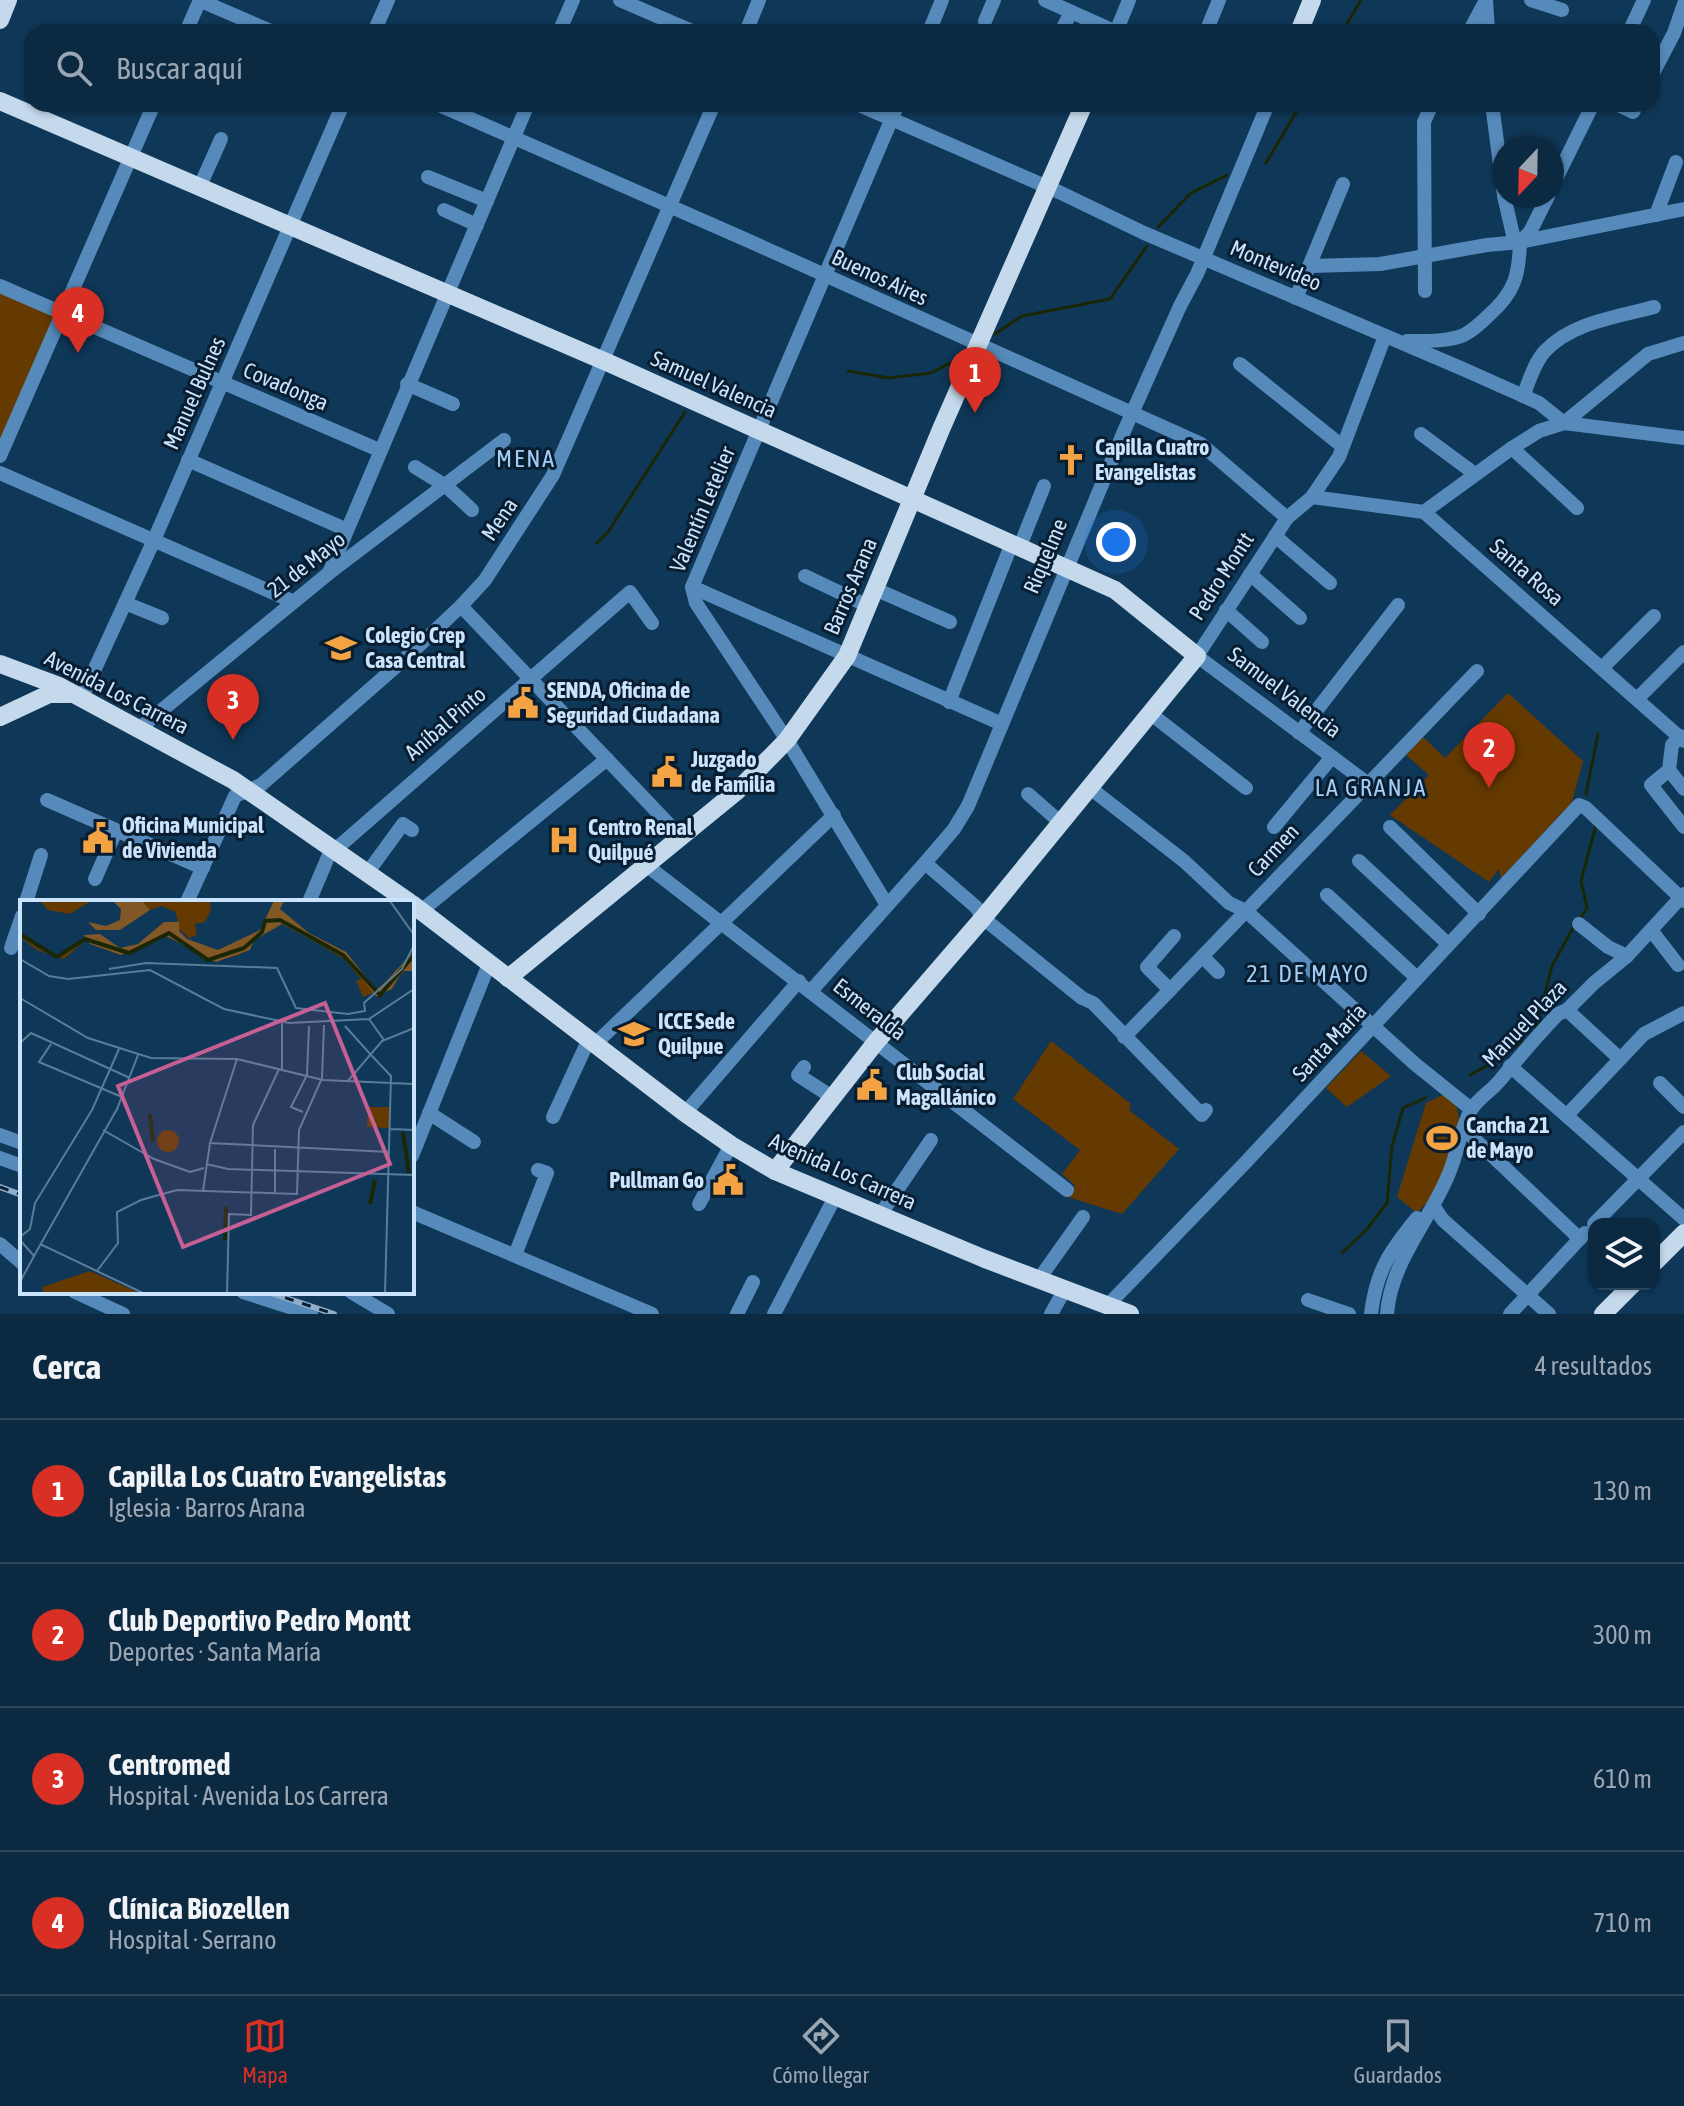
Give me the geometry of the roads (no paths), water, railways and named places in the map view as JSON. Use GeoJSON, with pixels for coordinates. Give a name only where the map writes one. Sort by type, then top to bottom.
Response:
{"type":"FeatureCollection","features":[{"type":"Feature","properties":{"kind":"main road"},"geometry":{"type":"LineString","coordinates":[[0,20],[8,0]]}},
{"type":"Feature","properties":{"kind":"main road"},"geometry":{"type":"LineString","coordinates":[[1302,24],[1312,0]]}},
{"type":"Feature","properties":{"kind":"main road","name":"Samuel Valencia"},"geometry":{"type":"LineString","coordinates":[[0,101],[24,111]]}},
{"type":"Feature","properties":{"kind":"main road","name":"Samuel Valencia"},"geometry":{"type":"LineString","coordinates":[[26,112],[603,361],[1066,567],[1115,590],[1197,656]]}},
{"type":"Feature","properties":{"kind":"main road","name":"Barros Arana"},"geometry":{"type":"LineString","coordinates":[[508,978],[737,791],[787,740],[847,656],[942,427],[1080,112]]}},
{"type":"Feature","properties":{"kind":"main road","name":"Pedro Montt"},"geometry":{"type":"LineString","coordinates":[[775,1171],[876,1042],[983,918],[1197,656]]}},
{"type":"Feature","properties":{"kind":"main road"},"geometry":{"type":"LineString","coordinates":[[0,664],[29,683],[30,692],[25,705]]}},
{"type":"Feature","properties":{"kind":"main road","name":"Avenida Los Carrera"},"geometry":{"type":"LineString","coordinates":[[0,664],[59,686],[248,789],[406,900]]}},
{"type":"Feature","properties":{"kind":"main road"},"geometry":{"type":"LineString","coordinates":[[0,717],[52,693],[77,697]]}},
{"type":"Feature","properties":{"kind":"main road","name":"Avenida Los Carrera"},"geometry":{"type":"LineString","coordinates":[[414,906],[685,1113],[775,1171],[1130,1314]]}},
{"type":"Feature","properties":{"kind":"main road"},"geometry":{"type":"LineString","coordinates":[[1660,1257],[1684,1233]]}},
{"type":"Feature","properties":{"kind":"main road"},"geometry":{"type":"LineString","coordinates":[[1603,1314],[1627,1290]]}},
{"type":"Feature","properties":{"kind":"street"},"geometry":{"type":"LineString","coordinates":[[189,24],[199,0],[254,24]]}},
{"type":"Feature","properties":{"kind":"street"},"geometry":{"type":"LineString","coordinates":[[378,24],[388,0]]}},
{"type":"Feature","properties":{"kind":"street"},"geometry":{"type":"LineString","coordinates":[[562,24],[573,0]]}},
{"type":"Feature","properties":{"kind":"street"},"geometry":{"type":"LineString","coordinates":[[620,0],[676,24]]}},
{"type":"Feature","properties":{"kind":"street"},"geometry":{"type":"LineString","coordinates":[[749,24],[759,0]]}},
{"type":"Feature","properties":{"kind":"street"},"geometry":{"type":"LineString","coordinates":[[932,24],[942,0]]}},
{"type":"Feature","properties":{"kind":"street"},"geometry":{"type":"LineString","coordinates":[[985,21],[994,0]]}},
{"type":"Feature","properties":{"kind":"street"},"geometry":{"type":"LineString","coordinates":[[1045,0],[1098,24]]}},
{"type":"Feature","properties":{"kind":"street"},"geometry":{"type":"LineString","coordinates":[[1119,24],[1129,0]]}},
{"type":"Feature","properties":{"kind":"street"},"geometry":{"type":"LineString","coordinates":[[1209,24],[1219,0]]}},
{"type":"Feature","properties":{"kind":"street"},"geometry":{"type":"LineString","coordinates":[[1473,24],[1486,0]]}},
{"type":"Feature","properties":{"kind":"street"},"geometry":{"type":"LineString","coordinates":[[1486,0],[1488,24]]}},
{"type":"Feature","properties":{"kind":"street"},"geometry":{"type":"LineString","coordinates":[[1531,0],[1562,10]]}},
{"type":"Feature","properties":{"kind":"street"},"geometry":{"type":"LineString","coordinates":[[1633,24],[1644,0]]}},
{"type":"Feature","properties":{"kind":"street"},"geometry":{"type":"LineString","coordinates":[[1660,60],[1684,4]]}},
{"type":"Feature","properties":{"kind":"street"},"geometry":{"type":"LineString","coordinates":[[1065,24],[1071,12]]}},
{"type":"Feature","properties":{"kind":"street"},"geometry":{"type":"LineString","coordinates":[[0,456],[151,112]]}},
{"type":"Feature","properties":{"kind":"street","name":"Manuel Bulnes"},"geometry":{"type":"LineString","coordinates":[[77,697],[154,540],[340,112]]}},
{"type":"Feature","properties":{"kind":"street","name":"Buenos Aires"},"geometry":{"type":"LineString","coordinates":[[455,112],[1201,444],[1287,518]]}},
{"type":"Feature","properties":{"kind":"street"},"geometry":{"type":"LineString","coordinates":[[329,573],[345,529],[525,112]]}},
{"type":"Feature","properties":{"kind":"street","name":"Mena"},"geometry":{"type":"LineString","coordinates":[[188,900],[235,796],[263,783],[461,606],[485,580],[541,497],[710,112]]}},
{"type":"Feature","properties":{"kind":"street","name":"Montevideo"},"geometry":{"type":"LineString","coordinates":[[875,112],[1539,403],[1564,423],[1684,438]]}},
{"type":"Feature","properties":{"kind":"street","name":"Valentín Letelier"},"geometry":{"type":"LineString","coordinates":[[887,905],[787,740],[696,603],[692,587],[894,112]]}},
{"type":"Feature","properties":{"kind":"street","name":"Riquelme"},"geometry":{"type":"LineString","coordinates":[[811,991],[954,829],[968,806],[1066,567],[1265,112]]}},
{"type":"Feature","properties":{"kind":"street"},"geometry":{"type":"LineString","coordinates":[[1425,291],[1424,122],[1428,112]]}},
{"type":"Feature","properties":{"kind":"street"},"geometry":{"type":"LineString","coordinates":[[1493,112],[1496,136]]}},
{"type":"Feature","properties":{"kind":"street"},"geometry":{"type":"LineString","coordinates":[[1564,163],[1589,112]]}},
{"type":"Feature","properties":{"kind":"street"},"geometry":{"type":"LineString","coordinates":[[200,186],[221,139]]}},
{"type":"Feature","properties":{"kind":"street"},"geometry":{"type":"LineString","coordinates":[[1656,215],[1676,162]]}},
{"type":"Feature","properties":{"kind":"street"},"geometry":{"type":"LineString","coordinates":[[428,177],[487,201]]}},
{"type":"Feature","properties":{"kind":"street"},"geometry":{"type":"LineString","coordinates":[[1296,298],[1343,184]]}},
{"type":"Feature","properties":{"kind":"street"},"geometry":{"type":"LineString","coordinates":[[1507,208],[1513,235],[1520,242]]}},
{"type":"Feature","properties":{"kind":"street"},"geometry":{"type":"LineString","coordinates":[[1401,341],[1464,335],[1478,325],[1511,292],[1519,267],[1520,242],[1530,232],[1542,208]]}},
{"type":"Feature","properties":{"kind":"street"},"geometry":{"type":"LineString","coordinates":[[1310,266],[1380,264],[1520,242],[1684,209]]}},
{"type":"Feature","properties":{"kind":"street"},"geometry":{"type":"LineString","coordinates":[[444,210],[477,225]]}},
{"type":"Feature","properties":{"kind":"street","name":"Covadonga"},"geometry":{"type":"LineString","coordinates":[[0,286],[379,450]]}},
{"type":"Feature","properties":{"kind":"street"},"geometry":{"type":"LineString","coordinates":[[1523,396],[1538,361],[1559,340],[1578,328],[1654,307]]}},
{"type":"Feature","properties":{"kind":"street","name":"Pedro Montt"},"geometry":{"type":"LineString","coordinates":[[1197,656],[1287,518],[1312,497],[1339,457],[1385,336]]}},
{"type":"Feature","properties":{"kind":"street"},"geometry":{"type":"LineString","coordinates":[[1312,497],[1424,512],[1512,448],[1539,431],[1564,423],[1648,354],[1684,343]]}},
{"type":"Feature","properties":{"kind":"street"},"geometry":{"type":"LineString","coordinates":[[1240,364],[1342,446]]}},
{"type":"Feature","properties":{"kind":"street"},"geometry":{"type":"LineString","coordinates":[[407,384],[453,404]]}},
{"type":"Feature","properties":{"kind":"street"},"geometry":{"type":"LineString","coordinates":[[1421,434],[1475,474]]}},
{"type":"Feature","properties":{"kind":"street","name":"21 de Mayo"},"geometry":{"type":"LineString","coordinates":[[140,728],[292,601],[504,440]]}},
{"type":"Feature","properties":{"kind":"street"},"geometry":{"type":"LineString","coordinates":[[1512,448],[1577,508]]}},
{"type":"Feature","properties":{"kind":"street"},"geometry":{"type":"LineString","coordinates":[[188,460],[345,529]]}},
{"type":"Feature","properties":{"kind":"street"},"geometry":{"type":"LineString","coordinates":[[415,467],[446,486],[472,510]]}},
{"type":"Feature","properties":{"kind":"street"},"geometry":{"type":"LineString","coordinates":[[0,473],[292,601]]}},
{"type":"Feature","properties":{"kind":"street"},"geometry":{"type":"LineString","coordinates":[[949,702],[1044,486]]}},
{"type":"Feature","properties":{"kind":"street","name":"Santa Rosa"},"geometry":{"type":"LineString","coordinates":[[1424,512],[1682,738]]}},
{"type":"Feature","properties":{"kind":"street"},"geometry":{"type":"LineString","coordinates":[[1275,536],[1330,583]]}},
{"type":"Feature","properties":{"kind":"street"},"geometry":{"type":"LineString","coordinates":[[1250,574],[1300,618]]}},
{"type":"Feature","properties":{"kind":"street"},"geometry":{"type":"LineString","coordinates":[[805,576],[950,622]]}},
{"type":"Feature","properties":{"kind":"street"},"geometry":{"type":"LineString","coordinates":[[692,587],[1002,724]]}},
{"type":"Feature","properties":{"kind":"street","name":"Aníbal Pinto"},"geometry":{"type":"LineString","coordinates":[[310,900],[328,857],[336,849],[630,592],[652,623]]}},
{"type":"Feature","properties":{"kind":"street"},"geometry":{"type":"LineString","coordinates":[[125,603],[162,618]]}},
{"type":"Feature","properties":{"kind":"street"},"geometry":{"type":"LineString","coordinates":[[1299,733],[1398,605]]}},
{"type":"Feature","properties":{"kind":"street"},"geometry":{"type":"LineString","coordinates":[[461,606],[682,838]]}},
{"type":"Feature","properties":{"kind":"street"},"geometry":{"type":"LineString","coordinates":[[1226,610],[1262,642]]}},
{"type":"Feature","properties":{"kind":"street"},"geometry":{"type":"LineString","coordinates":[[1603,667],[1654,616]]}},
{"type":"Feature","properties":{"kind":"street"},"geometry":{"type":"LineString","coordinates":[[1638,698],[1684,652]]}},
{"type":"Feature","properties":{"kind":"street","name":"Samuel Valencia"},"geometry":{"type":"LineString","coordinates":[[1197,656],[1367,783]]}},
{"type":"Feature","properties":{"kind":"street","name":"Carmen"},"geometry":{"type":"LineString","coordinates":[[1124,1037],[1477,671]]}},
{"type":"Feature","properties":{"kind":"street"},"geometry":{"type":"LineString","coordinates":[[1151,714],[1246,788]]}},
{"type":"Feature","properties":{"kind":"street"},"geometry":{"type":"LineString","coordinates":[[1682,738],[1672,745],[1669,770],[1651,785],[1684,827]]}},
{"type":"Feature","properties":{"kind":"street"},"geometry":{"type":"LineString","coordinates":[[1274,827],[1332,757]]}},
{"type":"Feature","properties":{"kind":"street"},"geometry":{"type":"LineString","coordinates":[[414,906],[607,759]]}},
{"type":"Feature","properties":{"kind":"street"},"geometry":{"type":"LineString","coordinates":[[1669,770],[1684,789]]}},
{"type":"Feature","properties":{"kind":"street"},"geometry":{"type":"LineString","coordinates":[[1090,788],[1184,861],[1229,903],[1246,911],[1415,1064],[1471,1109]]}},
{"type":"Feature","properties":{"kind":"street"},"geometry":{"type":"LineString","coordinates":[[1028,794],[1060,822]]}},
{"type":"Feature","properties":{"kind":"street"},"geometry":{"type":"LineString","coordinates":[[47,800],[203,868]]}},
{"type":"Feature","properties":{"kind":"street","name":"Santa María"},"geometry":{"type":"LineString","coordinates":[[1108,1305],[1579,805],[1586,808],[1683,898]]}},
{"type":"Feature","properties":{"kind":"street"},"geometry":{"type":"LineString","coordinates":[[553,1117],[592,1042],[834,815]]}},
{"type":"Feature","properties":{"kind":"street"},"geometry":{"type":"LineString","coordinates":[[368,872],[403,824],[412,830]]}},
{"type":"Feature","properties":{"kind":"street"},"geometry":{"type":"LineString","coordinates":[[1390,827],[1479,914]]}},
{"type":"Feature","properties":{"kind":"street"},"geometry":{"type":"LineString","coordinates":[[95,879],[116,831]]}},
{"type":"Feature","properties":{"kind":"street"},"geometry":{"type":"LineString","coordinates":[[27,900],[41,855]]}},
{"type":"Feature","properties":{"kind":"street"},"geometry":{"type":"LineString","coordinates":[[1359,861],[1448,944]]}},
{"type":"Feature","properties":{"kind":"street"},"geometry":{"type":"LineString","coordinates":[[925,863],[976,907],[983,918],[1082,998],[1093,1003],[1202,1115],[1206,1110]]}},
{"type":"Feature","properties":{"kind":"street","name":"Esmeralda"},"geometry":{"type":"LineString","coordinates":[[646,865],[1067,1190]]}},
{"type":"Feature","properties":{"kind":"street"},"geometry":{"type":"LineString","coordinates":[[1327,895],[1417,978]]}},
{"type":"Feature","properties":{"kind":"street","name":"Manuel Plaza"},"geometry":{"type":"LineString","coordinates":[[1387,1314],[1388,1299],[1402,1264],[1451,1169],[1471,1109],[1502,1079],[1510,1066],[1558,1014],[1567,1010],[1627,956],[1683,898]]}},
{"type":"Feature","properties":{"kind":"street"},"geometry":{"type":"LineString","coordinates":[[11,948],[20,922]]}},
{"type":"Feature","properties":{"kind":"street"},"geometry":{"type":"LineString","coordinates":[[1579,924],[1608,947],[1627,956]]}},
{"type":"Feature","properties":{"kind":"street"},"geometry":{"type":"LineString","coordinates":[[1651,930],[1678,965]]}},
{"type":"Feature","properties":{"kind":"street"},"geometry":{"type":"LineString","coordinates":[[1170,990],[1147,967],[1174,936]]}},
{"type":"Feature","properties":{"kind":"street"},"geometry":{"type":"LineString","coordinates":[[1203,957],[1218,972]]}},
{"type":"Feature","properties":{"kind":"street"},"geometry":{"type":"LineString","coordinates":[[417,1127],[429,1113],[489,964]]}},
{"type":"Feature","properties":{"kind":"street"},"geometry":{"type":"LineString","coordinates":[[685,1113],[799,981]]}},
{"type":"Feature","properties":{"kind":"street"},"geometry":{"type":"LineString","coordinates":[[1567,1010],[1619,1058]]}},
{"type":"Feature","properties":{"kind":"street"},"geometry":{"type":"LineString","coordinates":[[1567,1115],[1644,1034],[1684,1013]]}},
{"type":"Feature","properties":{"kind":"street"},"geometry":{"type":"LineString","coordinates":[[1510,1066],[1684,1219]]}},
{"type":"Feature","properties":{"kind":"street"},"geometry":{"type":"LineString","coordinates":[[804,1067],[798,1075],[832,1097]]}},
{"type":"Feature","properties":{"kind":"street"},"geometry":{"type":"LineString","coordinates":[[1660,1083],[1684,1107]]}},
{"type":"Feature","properties":{"kind":"street"},"geometry":{"type":"LineString","coordinates":[[429,1113],[474,1142]]}},
{"type":"Feature","properties":{"kind":"street"},"geometry":{"type":"LineString","coordinates":[[1464,1129],[1580,1239]]}},
{"type":"Feature","properties":{"kind":"street"},"geometry":{"type":"LineString","coordinates":[[1600,1218],[1684,1132]]}},
{"type":"Feature","properties":{"kind":"street"},"geometry":{"type":"LineString","coordinates":[[0,1135],[20,1142]]}},
{"type":"Feature","properties":{"kind":"street"},"geometry":{"type":"LineString","coordinates":[[880,1215],[931,1140]]}},
{"type":"Feature","properties":{"kind":"street"},"geometry":{"type":"LineString","coordinates":[[699,1204],[731,1145]]}},
{"type":"Feature","properties":{"kind":"street"},"geometry":{"type":"LineString","coordinates":[[0,1158],[20,1165]]}},
{"type":"Feature","properties":{"kind":"street"},"geometry":{"type":"LineString","coordinates":[[515,1255],[547,1173],[538,1170]]}},
{"type":"Feature","properties":{"kind":"street"},"geometry":{"type":"LineString","coordinates":[[774,1314],[835,1197]]}},
{"type":"Feature","properties":{"kind":"street"},"geometry":{"type":"LineString","coordinates":[[1434,1207],[1443,1220],[1549,1314]]}},
{"type":"Feature","properties":{"kind":"street","name":"Manuel Plaza"},"geometry":{"type":"LineString","coordinates":[[1371,1314],[1374,1288],[1384,1261],[1420,1215],[1434,1207]]}},
{"type":"Feature","properties":{"kind":"street"},"geometry":{"type":"LineString","coordinates":[[414,1213],[652,1314]]}},
{"type":"Feature","properties":{"kind":"street"},"geometry":{"type":"LineString","coordinates":[[1039,1279],[1083,1217]]}},
{"type":"Feature","properties":{"kind":"street"},"geometry":{"type":"LineString","coordinates":[[1510,1314],[1588,1230]]}},
{"type":"Feature","properties":{"kind":"street"},"geometry":{"type":"LineString","coordinates":[[0,1244],[20,1261]]}},
{"type":"Feature","properties":{"kind":"street"},"geometry":{"type":"LineString","coordinates":[[737,1314],[753,1282]]}},
{"type":"Feature","properties":{"kind":"street"},"geometry":{"type":"LineString","coordinates":[[1051,1314],[1065,1289]]}},
{"type":"Feature","properties":{"kind":"street"},"geometry":{"type":"LineString","coordinates":[[79,1294],[123,1314]]}},
{"type":"Feature","properties":{"kind":"street"},"geometry":{"type":"LineString","coordinates":[[249,1294],[311,1314]]}},
{"type":"Feature","properties":{"kind":"street"},"geometry":{"type":"LineString","coordinates":[[357,1294],[388,1314]]}},
{"type":"Feature","properties":{"kind":"street"},"geometry":{"type":"LineString","coordinates":[[1308,1300],[1349,1314]]}},
{"type":"Feature","properties":{"kind":"waterway"},"geometry":{"type":"LineString","coordinates":[[1347,24],[1361,0]]}},
{"type":"Feature","properties":{"kind":"waterway"},"geometry":{"type":"LineString","coordinates":[[1266,163],[1296,112]]}},
{"type":"Feature","properties":{"kind":"waterway"},"geometry":{"type":"LineString","coordinates":[[1158,227],[1191,193],[1227,175]]}},
{"type":"Feature","properties":{"kind":"waterway"},"geometry":{"type":"LineString","coordinates":[[995,334],[1022,316],[1110,299],[1147,246]]}},
{"type":"Feature","properties":{"kind":"waterway"},"geometry":{"type":"LineString","coordinates":[[848,371],[889,378],[931,373],[960,358]]}},
{"type":"Feature","properties":{"kind":"waterway"},"geometry":{"type":"LineString","coordinates":[[597,543],[608,532],[685,412]]}},
{"type":"Feature","properties":{"kind":"waterway"},"geometry":{"type":"LineString","coordinates":[[1586,794],[1598,734]]}},
{"type":"Feature","properties":{"kind":"waterway"},"geometry":{"type":"LineString","coordinates":[[1579,920],[1587,908],[1581,881],[1596,825]]}},
{"type":"Feature","properties":{"kind":"waterway"},"geometry":{"type":"LineString","coordinates":[[1536,1028],[1552,966],[1574,926]]}},
{"type":"Feature","properties":{"kind":"waterway"},"geometry":{"type":"LineString","coordinates":[[1508,1051],[1521,1042]]}},
{"type":"Feature","properties":{"kind":"waterway"},"geometry":{"type":"LineString","coordinates":[[1470,1075],[1497,1060]]}},
{"type":"Feature","properties":{"kind":"waterway"},"geometry":{"type":"LineString","coordinates":[[1342,1253],[1367,1229],[1387,1203],[1392,1146],[1403,1108],[1425,1098]]}},
{"type":"Feature","properties":{"kind":"railway"},"geometry":{"type":"LineString","coordinates":[[0,1187],[20,1194]]}},
{"type":"Feature","properties":{"kind":"railway"},"geometry":{"type":"LineString","coordinates":[[274,1294],[334,1314]]}},
{"type":"Feature","properties":{"kind":"place","name":"Clínica Biozellen"},"geometry":{"type":"Point","coordinates":[78,353]}},
{"type":"Feature","properties":{"kind":"place","name":"Capilla Los Cuatro Evangelistas"},"geometry":{"type":"Point","coordinates":[975,413]}},
{"type":"Feature","properties":{"kind":"place","name":"Capilla Cuatro Evangelistas"},"geometry":{"type":"Point","coordinates":[1071,460]}},
{"type":"Feature","properties":{"kind":"place","name":"Colegio Crep Casa Central"},"geometry":{"type":"Point","coordinates":[341,648]}},
{"type":"Feature","properties":{"kind":"place","name":"SENDA, Oficina de Seguridad Ciudadana"},"geometry":{"type":"Point","coordinates":[523,703]}},
{"type":"Feature","properties":{"kind":"place","name":"Centromed"},"geometry":{"type":"Point","coordinates":[233,740]}},
{"type":"Feature","properties":{"kind":"place","name":"Juzgado de Familia"},"geometry":{"type":"Point","coordinates":[667,772]}},
{"type":"Feature","properties":{"kind":"place","name":"Club Deportivo Pedro Montt"},"geometry":{"type":"Point","coordinates":[1489,788]}},
{"type":"Feature","properties":{"kind":"place","name":"Oficina Municipal de Vivienda"},"geometry":{"type":"Point","coordinates":[98,838]}},
{"type":"Feature","properties":{"kind":"place","name":"Centro Renal Quilpué"},"geometry":{"type":"Point","coordinates":[564,840]}},
{"type":"Feature","properties":{"kind":"place","name":"ICCE Sede Quilpue"},"geometry":{"type":"Point","coordinates":[634,1034]}},
{"type":"Feature","properties":{"kind":"place","name":"Club Social Magallánico"},"geometry":{"type":"Point","coordinates":[872,1085]}},
{"type":"Feature","properties":{"kind":"place","name":"Cancha 21 de Mayo"},"geometry":{"type":"Point","coordinates":[1442,1138]}},
{"type":"Feature","properties":{"kind":"place","name":"Pullman Go"},"geometry":{"type":"Point","coordinates":[728,1180]}},
{"type":"Feature","properties":{"kind":"district","name":"MENA"},"geometry":{"type":"Point","coordinates":[526,458]}},
{"type":"Feature","properties":{"kind":"district","name":"LA GRANJA"},"geometry":{"type":"Point","coordinates":[1371,787]}},
{"type":"Feature","properties":{"kind":"district","name":"21 DE MAYO"},"geometry":{"type":"Point","coordinates":[1308,973]}}]}
